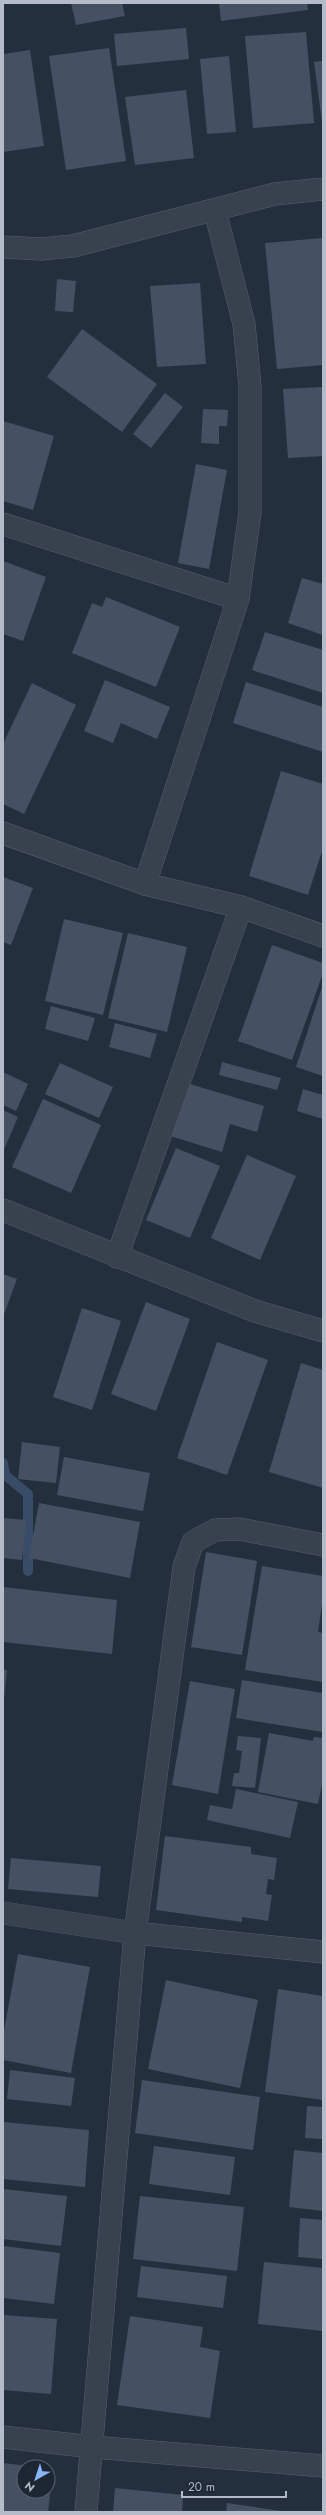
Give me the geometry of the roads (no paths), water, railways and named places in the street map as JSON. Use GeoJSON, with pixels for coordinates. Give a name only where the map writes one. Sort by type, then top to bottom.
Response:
{"type":"FeatureCollection","features":[{"type":"Feature","properties":{"kind":"street"},"geometry":{"type":"LineString","coordinates":[[3,247],[41,249],[73,246],[215,211],[275,194],[323,189]]}},
{"type":"Feature","properties":{"kind":"street"},"geometry":{"type":"LineString","coordinates":[[144,884],[238,599],[250,512],[250,386],[244,324],[215,211]]}},
{"type":"Feature","properties":{"kind":"street"},"geometry":{"type":"LineString","coordinates":[[3,524],[238,599]]}},
{"type":"Feature","properties":{"kind":"street"},"geometry":{"type":"LineString","coordinates":[[3,833],[144,884],[241,907],[323,936]]}},
{"type":"Feature","properties":{"kind":"street"},"geometry":{"type":"LineString","coordinates":[[117,1257],[241,907]]}},
{"type":"Feature","properties":{"kind":"street"},"geometry":{"type":"LineString","coordinates":[[3,1210],[117,1257],[255,1311],[323,1331]]}},
{"type":"Feature","properties":{"kind":"street"},"geometry":{"type":"LineString","coordinates":[[86,2512],[93,2447],[135,1933],[184,1567],[193,1542],[216,1530],[239,1530],[323,1545]]}},
{"type":"Feature","properties":{"kind":"street"},"geometry":{"type":"LineString","coordinates":[[3,1913],[135,1933],[323,1952]]}},
{"type":"Feature","properties":{"kind":"street"},"geometry":{"type":"LineString","coordinates":[[3,2436],[93,2447],[323,2466]]}},
{"type":"Feature","properties":{"kind":"waterway"},"geometry":{"type":"LineString","coordinates":[[3,1463],[5,1475],[28,1494],[28,1571]]}}]}
